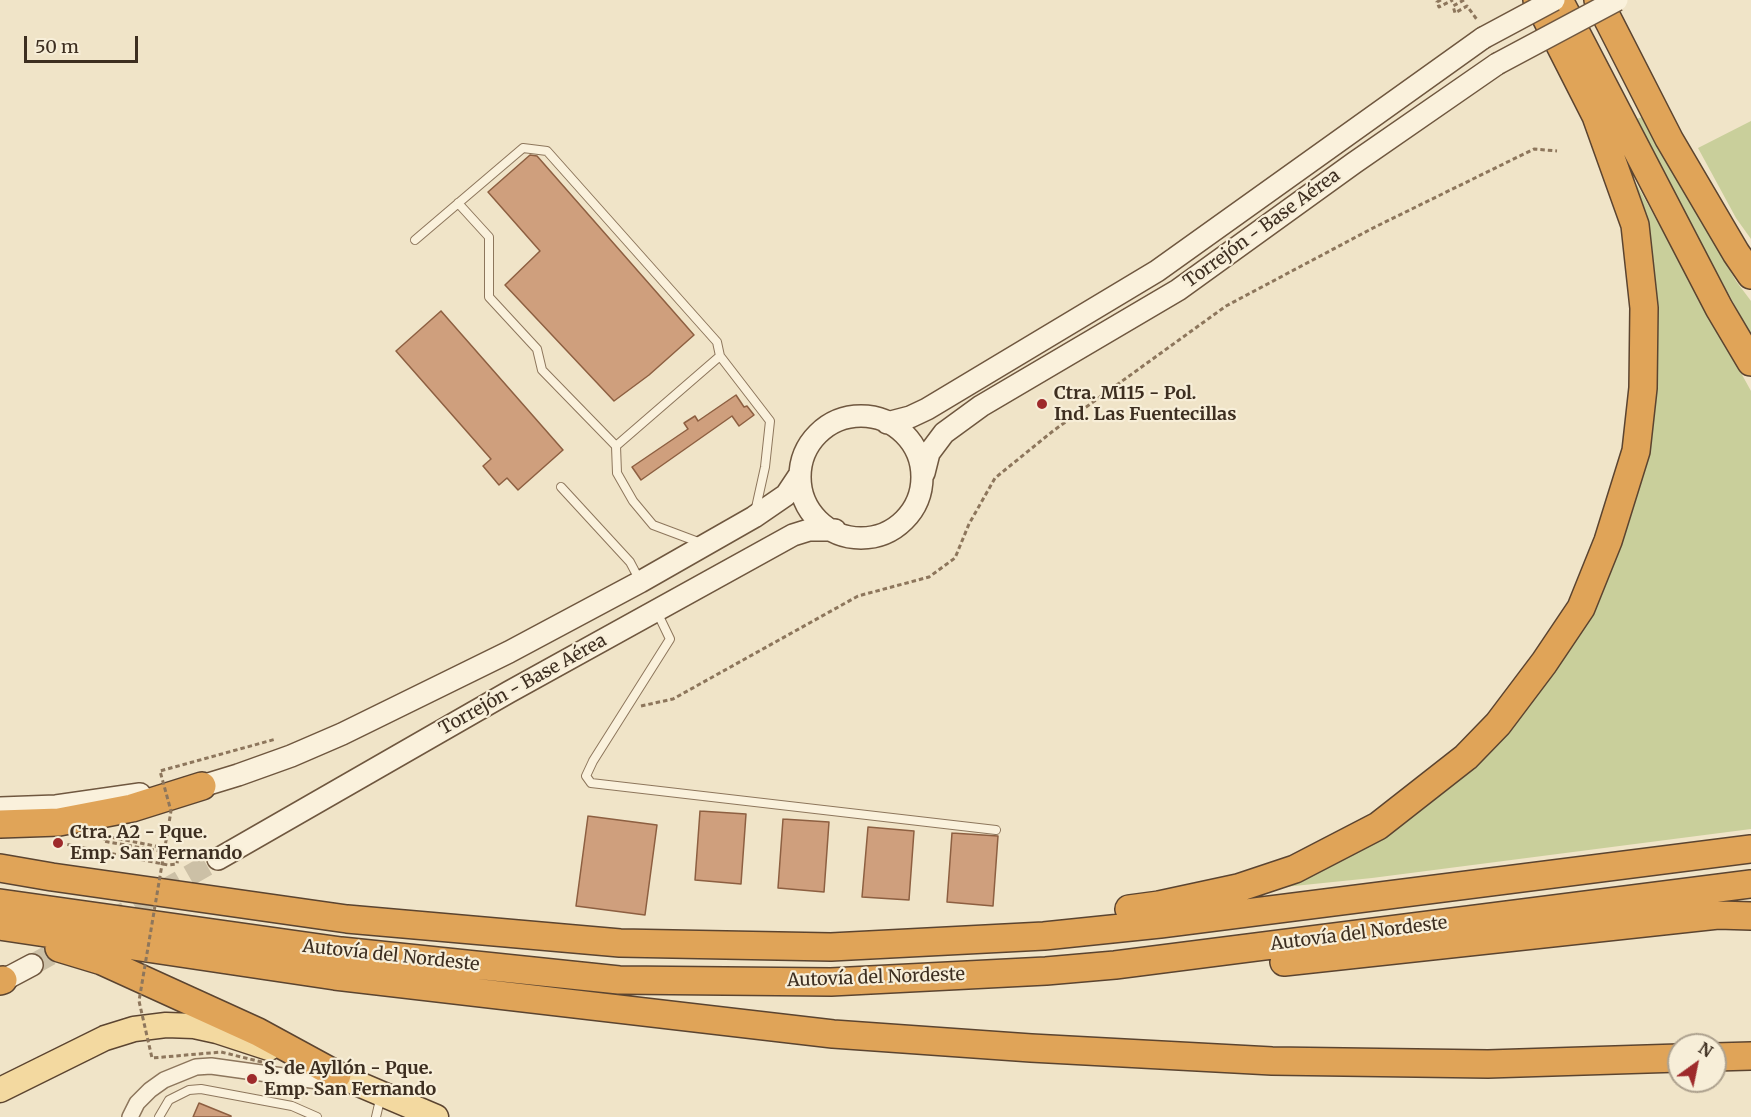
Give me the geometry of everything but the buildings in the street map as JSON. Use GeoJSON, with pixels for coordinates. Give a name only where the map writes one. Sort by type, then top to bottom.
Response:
{"type":"FeatureCollection","features":[{"type":"Feature","properties":{"kind":"highway"},"geometry":{"type":"LineString","coordinates":[[831,947],[1159,905],[1238,888],[1294,869],[1378,826],[1466,757],[1498,724],[1544,663],[1581,608],[1608,541],[1636,451],[1642,388],[1644,308],[1635,225],[1596,116],[1537,0]]}},
{"type":"Feature","properties":{"kind":"highway"},"geometry":{"type":"LineString","coordinates":[[1556,0],[1719,308],[1751,362]]}},
{"type":"Feature","properties":{"kind":"highway"},"geometry":{"type":"LineString","coordinates":[[1598,0],[1669,139],[1736,253],[1751,274]]}},
{"type":"Feature","properties":{"kind":"highway"},"geometry":{"type":"LineString","coordinates":[[0,824],[59,822],[132,808],[202,786]]}},
{"type":"Feature","properties":{"kind":"highway","name":"Autovía del Nordeste"},"geometry":{"type":"LineString","coordinates":[[0,868],[347,919],[620,943],[831,947],[1044,936],[1149,925],[1751,849]]}},
{"type":"Feature","properties":{"kind":"highway","name":"Autovía del Nordeste"},"geometry":{"type":"LineString","coordinates":[[0,903],[341,951],[619,980],[831,982],[1034,972],[1115,965],[1751,884]]}},
{"type":"Feature","properties":{"kind":"highway"},"geometry":{"type":"LineString","coordinates":[[1115,965],[1249,966],[1718,915],[1751,916]]}},
{"type":"Feature","properties":{"kind":"highway"},"geometry":{"type":"LineString","coordinates":[[0,926],[335,976],[833,1034],[1031,1048],[1272,1061],[1488,1064],[1667,1058]]}},
{"type":"Feature","properties":{"kind":"highway"},"geometry":{"type":"LineString","coordinates":[[0,933],[34,940],[102,961],[274,1039],[337,1075]]}},
{"type":"Feature","properties":{"kind":"highway"},"geometry":{"type":"LineString","coordinates":[[1727,1057],[1751,1056]]}},
{"type":"Feature","properties":{"kind":"main road","name":"Torrejón - Base Aérea"},"geometry":{"type":"LineString","coordinates":[[887,423],[910,417],[927,409],[1157,271],[1481,39],[1556,0]]}},
{"type":"Feature","properties":{"kind":"main road","name":"Torrejón - Base Aérea"},"geometry":{"type":"LineString","coordinates":[[924,473],[929,453],[944,433],[981,406],[1178,290],[1354,163],[1497,64],[1617,0]]}},
{"type":"Feature","properties":{"kind":"main road"},"geometry":{"type":"LineString","coordinates":[[850,416],[863,416],[887,423],[913,442],[924,473],[920,502],[900,526],[870,537],[854,536],[835,530],[816,517],[806,504],[799,489],[798,477],[804,452],[810,441],[818,432],[832,423],[850,416]]}},
{"type":"Feature","properties":{"kind":"main road","name":"Torrejón - Base Aérea"},"geometry":{"type":"LineString","coordinates":[[0,808],[56,806],[202,786],[284,759],[342,734],[509,652],[640,582],[754,517],[786,495],[798,477]]}},
{"type":"Feature","properties":{"kind":"main road","name":"Torrejón - Base Aérea"},"geometry":{"type":"LineString","coordinates":[[218,859],[509,692],[792,535],[809,530],[835,530]]}},
{"type":"Feature","properties":{"kind":"main road"},"geometry":{"type":"LineString","coordinates":[[1,981],[32,965]]}},
{"type":"Feature","properties":{"kind":"main road"},"geometry":{"type":"LineString","coordinates":[[0,1090],[105,1038],[134,1029],[166,1025],[194,1026],[217,1031],[284,1053],[429,1116]]}},
{"type":"Feature","properties":{"kind":"street"},"geometry":{"type":"LineString","coordinates":[[130,1117],[137,1103],[164,1080],[196,1067],[211,1065],[370,1089]]}},
{"type":"Feature","properties":{"kind":"lane"},"geometry":{"type":"LineString","coordinates":[[415,240],[523,148],[547,151],[717,342],[720,356],[770,421],[765,467],[754,517]]}},
{"type":"Feature","properties":{"kind":"lane"},"geometry":{"type":"LineString","coordinates":[[458,203],[489,237],[489,297],[537,350],[542,370],[616,446],[617,473],[633,501],[653,525],[705,545]]}},
{"type":"Feature","properties":{"kind":"lane"},"geometry":{"type":"LineString","coordinates":[[616,446],[720,356]]}},
{"type":"Feature","properties":{"kind":"lane"},"geometry":{"type":"LineString","coordinates":[[561,487],[630,562],[640,582]]}},
{"type":"Feature","properties":{"kind":"lane"},"geometry":{"type":"LineString","coordinates":[[657,611],[670,639],[589,768],[586,776],[591,783],[996,830]]}},
{"type":"Feature","properties":{"kind":"lane"},"geometry":{"type":"LineString","coordinates":[[159,1117],[169,1100],[189,1090],[201,1089],[292,1106],[317,1117]]}},
{"type":"Feature","properties":{"kind":"lane"},"geometry":{"type":"LineString","coordinates":[[370,1089],[379,1104],[376,1117]]}},
{"type":"Feature","properties":{"kind":"path"},"geometry":{"type":"LineString","coordinates":[[1441,0],[1437,2],[1439,8],[1453,0]]}},
{"type":"Feature","properties":{"kind":"path"},"geometry":{"type":"LineString","coordinates":[[1464,0],[1453,6],[1455,13],[1467,6],[1483,28],[1476,32],[1481,39]]}},
{"type":"Feature","properties":{"kind":"path"},"geometry":{"type":"LineString","coordinates":[[625,710],[673,699],[858,596],[929,577],[955,558],[969,524],[996,478],[1053,431],[1226,306],[1373,228],[1534,149],[1557,151]]}},
{"type":"Feature","properties":{"kind":"path"},"geometry":{"type":"LineString","coordinates":[[262,1062],[221,1052],[152,1058],[139,1001],[171,811],[160,771],[276,739]]}},
{"type":"Feature","properties":{"kind":"path"},"geometry":{"type":"LineString","coordinates":[[58,843],[168,865],[177,864],[178,857],[175,850],[105,836],[103,841],[165,852]]}},
{"type":"Feature","properties":{"kind":"green space"},"geometry":{"type":"Polygon","coordinates":[[[1642,117],[1736,281],[1751,301],[1751,335],[1634,120],[1642,117]]]}},
{"type":"Feature","properties":{"kind":"green space"},"geometry":{"type":"Polygon","coordinates":[[[1751,121],[1751,239],[1736,218],[1698,148],[1751,121]]]}},
{"type":"Feature","properties":{"kind":"green space"},"geometry":{"type":"Polygon","coordinates":[[[1636,183],[1751,391],[1751,829],[1372,878],[1255,890],[1462,776],[1521,716],[1576,640],[1617,557],[1643,470],[1648,244],[1636,183]]]}},
{"type":"Feature","properties":{"kind":"tunnel"},"geometry":{"type":"LineString","coordinates":[[108,922],[218,859]]}},
{"type":"Feature","properties":{"kind":"tunnel"},"geometry":{"type":"LineString","coordinates":[[32,965],[73,942]]}},
{"type":"Feature","properties":{"kind":"place","name":"Ctra. M115 - Pol. Ind. Las Fuentecillas"},"geometry":{"type":"Point","coordinates":[1042,404]}},
{"type":"Feature","properties":{"kind":"place","name":"Ctra. A2 - Pque. Emp. San Fernando"},"geometry":{"type":"Point","coordinates":[58,843]}},
{"type":"Feature","properties":{"kind":"place","name":"S. de Ayllón - Pque. Emp. San Fernando"},"geometry":{"type":"Point","coordinates":[252,1079]}}]}
